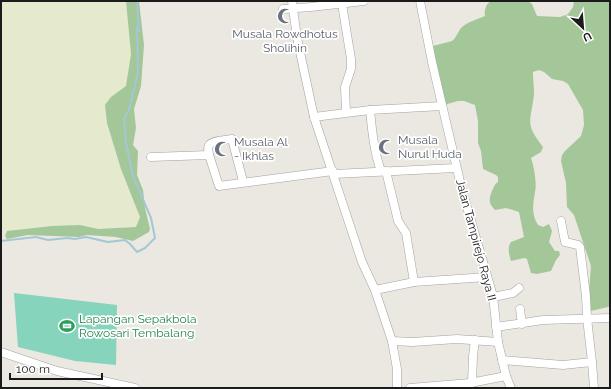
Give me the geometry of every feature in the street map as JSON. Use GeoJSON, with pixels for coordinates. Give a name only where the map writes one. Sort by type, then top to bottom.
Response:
{"type":"FeatureCollection","features":[{"type":"Feature","properties":{"kind":"street"},"geometry":{"type":"LineString","coordinates":[[283,9],[292,5],[322,3],[342,4],[364,1]]}},
{"type":"Feature","properties":{"kind":"street","name":"Jalan Tampirejo Raya II"},"geometry":{"type":"LineString","coordinates":[[420,1],[456,168],[493,297],[498,342],[506,376],[511,388]]}},
{"type":"Feature","properties":{"kind":"street"},"geometry":{"type":"LineString","coordinates":[[342,4],[352,59],[351,69],[345,88],[346,112]]}},
{"type":"Feature","properties":{"kind":"street"},"geometry":{"type":"LineString","coordinates":[[292,5],[297,38],[314,117],[362,262],[375,290],[392,341],[397,370],[397,388]]}},
{"type":"Feature","properties":{"kind":"street"},"geometry":{"type":"LineString","coordinates":[[314,117],[346,112],[442,106]]}},
{"type":"Feature","properties":{"kind":"street"},"geometry":{"type":"LineString","coordinates":[[370,110],[377,160],[384,171],[398,221],[406,233],[414,282]]}},
{"type":"Feature","properties":{"kind":"street"},"geometry":{"type":"LineString","coordinates":[[243,181],[232,139],[209,145],[209,155],[218,185],[333,172],[456,168]]}},
{"type":"Feature","properties":{"kind":"street"},"geometry":{"type":"LineString","coordinates":[[152,157],[209,155]]}},
{"type":"Feature","properties":{"kind":"street"},"geometry":{"type":"LineString","coordinates":[[561,221],[566,242],[578,245],[580,247],[594,388]]}},
{"type":"Feature","properties":{"kind":"street"},"geometry":{"type":"LineString","coordinates":[[375,290],[414,282],[487,277]]}},
{"type":"Feature","properties":{"kind":"street"},"geometry":{"type":"LineString","coordinates":[[493,297],[513,293],[519,288]]}},
{"type":"Feature","properties":{"kind":"street"},"geometry":{"type":"LineString","coordinates":[[520,309],[522,324]]}},
{"type":"Feature","properties":{"kind":"street"},"geometry":{"type":"LineString","coordinates":[[496,328],[543,320],[610,318]]}},
{"type":"Feature","properties":{"kind":"street"},"geometry":{"type":"LineString","coordinates":[[392,341],[412,342],[457,339],[498,342]]}},
{"type":"Feature","properties":{"kind":"street"},"geometry":{"type":"LineString","coordinates":[[472,383],[475,340]]}},
{"type":"Feature","properties":{"kind":"street"},"geometry":{"type":"LineString","coordinates":[[1,352],[57,371],[135,388]]}},
{"type":"Feature","properties":{"kind":"street"},"geometry":{"type":"LineString","coordinates":[[502,360],[563,365],[592,362]]}},
{"type":"Feature","properties":{"kind":"street"},"geometry":{"type":"LineString","coordinates":[[410,388],[472,383],[506,376]]}},
{"type":"Feature","properties":{"kind":"green space"},"geometry":{"type":"Polygon","coordinates":[[[1,1],[126,1],[131,54],[126,87],[111,97],[105,105],[107,123],[125,180],[137,206],[140,217],[136,227],[98,229],[86,226],[52,226],[7,231],[1,228],[1,1]]]}},
{"type":"Feature","properties":{"kind":"green space"},"geometry":{"type":"Polygon","coordinates":[[[126,1],[139,1],[144,45],[141,86],[134,109],[136,128],[133,145],[138,151],[137,175],[143,190],[145,208],[150,229],[149,232],[133,241],[116,237],[87,235],[79,237],[28,235],[7,239],[5,236],[7,231],[52,226],[80,225],[98,229],[136,227],[140,217],[121,169],[107,123],[105,105],[111,97],[126,86],[131,54],[126,1]]]}},
{"type":"Feature","properties":{"kind":"green space"},"geometry":{"type":"Polygon","coordinates":[[[491,1],[528,1],[532,4],[537,16],[560,17],[568,14],[573,7],[574,1],[610,1],[610,306],[608,307],[591,311],[588,305],[591,266],[574,215],[567,207],[566,183],[561,161],[562,155],[581,136],[584,125],[583,110],[568,84],[563,81],[552,79],[544,72],[539,70],[533,72],[534,94],[530,122],[533,133],[543,147],[541,152],[531,158],[536,184],[533,213],[538,225],[543,227],[549,224],[552,231],[549,242],[555,251],[559,251],[560,255],[551,271],[537,274],[531,273],[527,259],[524,258],[511,261],[509,247],[511,242],[524,237],[519,212],[506,208],[495,210],[490,203],[490,196],[494,186],[498,182],[498,177],[483,169],[481,151],[478,143],[478,121],[475,105],[464,101],[458,101],[444,105],[433,46],[452,41],[462,27],[485,16],[486,7],[491,1]]]}},
{"type":"Feature","properties":{"kind":"green space","name":"Lapangan Sepakbola Rowosari Tembalang"},"geometry":{"type":"Polygon","coordinates":[[[14,293],[117,305],[116,365],[75,361],[18,347],[14,293]]]}},
{"type":"Feature","properties":{"kind":"waterway"},"geometry":{"type":"LineString","coordinates":[[1,241],[36,237],[48,240],[86,237],[108,242],[125,240],[137,252],[145,248],[155,238],[151,218],[133,176],[126,143],[124,118],[129,110],[138,72],[137,27],[139,31],[137,1]]}},
{"type":"Feature","properties":{"kind":"place","name":"Musala Rowdhotus Sholihin"},"geometry":{"type":"Point","coordinates":[285,16]}},
{"type":"Feature","properties":{"kind":"place","name":"Musala Nurul Huda"},"geometry":{"type":"Point","coordinates":[386,147]}},
{"type":"Feature","properties":{"kind":"place","name":"Musala Al - Ikhlas"},"geometry":{"type":"Point","coordinates":[222,149]}},
{"type":"Feature","properties":{"kind":"place","name":"Lapangan Sepakbola Rowosari Tembalang"},"geometry":{"type":"Point","coordinates":[67,326]}}]}
